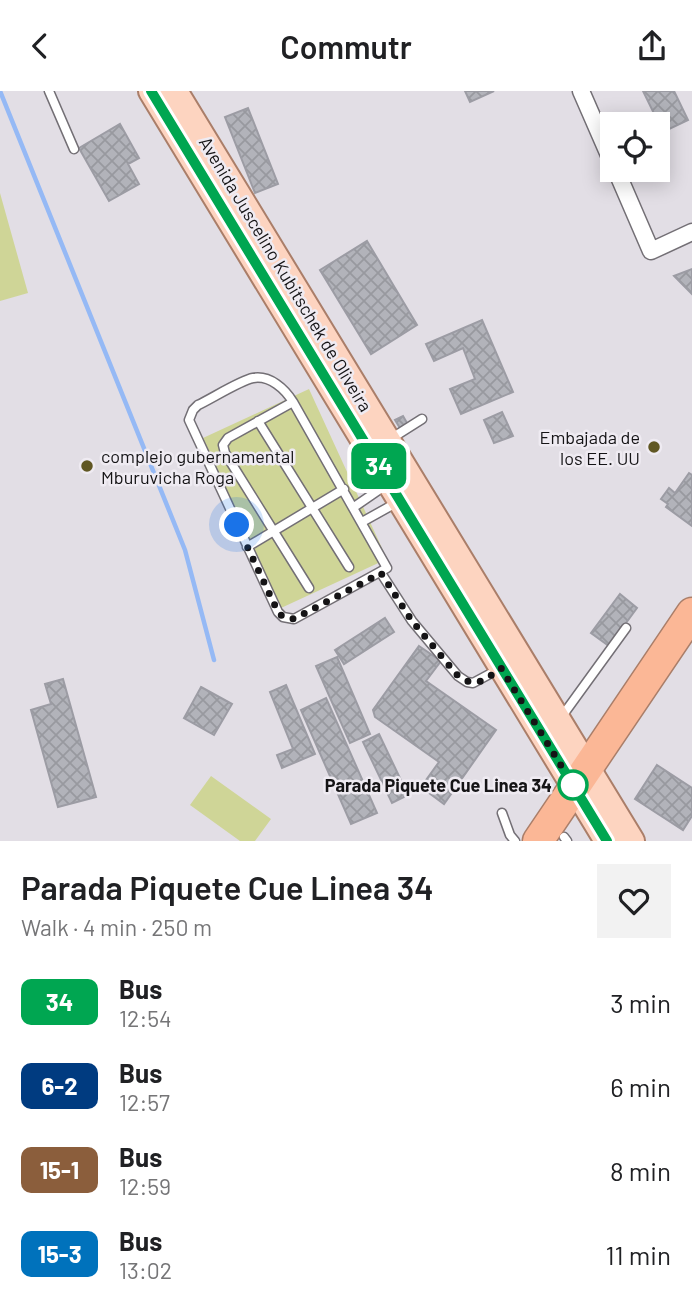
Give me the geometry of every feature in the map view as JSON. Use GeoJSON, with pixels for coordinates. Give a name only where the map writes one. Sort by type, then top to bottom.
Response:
{"type":"FeatureCollection","features":[{"type":"Feature","properties":{"kind":"highway"},"geometry":{"type":"LineString","coordinates":[[558,840],[692,613]]}},
{"type":"Feature","properties":{"kind":"highway"},"geometry":{"type":"LineString","coordinates":[[587,788],[692,647]]}},
{"type":"Feature","properties":{"kind":"main road","name":"Avenida Juscelino Kubitschek de Oliveira"},"geometry":{"type":"LineString","coordinates":[[151,91],[180,118],[388,440],[501,668],[587,788]]}},
{"type":"Feature","properties":{"kind":"main road","name":"Avenida Juscelino Kubitschek de Oliveira"},"geometry":{"type":"LineString","coordinates":[[175,91],[180,118],[395,492],[451,564],[559,721],[587,788]]}},
{"type":"Feature","properties":{"kind":"main road"},"geometry":{"type":"LineString","coordinates":[[587,788],[607,841]]}},
{"type":"Feature","properties":{"kind":"main road"},"geometry":{"type":"LineString","coordinates":[[587,788],[632,841]]}},
{"type":"Feature","properties":{"kind":"street"},"geometry":{"type":"LineString","coordinates":[[581,91],[600,135]]}},
{"type":"Feature","properties":{"kind":"street"},"geometry":{"type":"LineString","coordinates":[[621,182],[651,251],[692,232]]}},
{"type":"Feature","properties":{"kind":"lane"},"geometry":{"type":"LineString","coordinates":[[49,91],[74,149]]}},
{"type":"Feature","properties":{"kind":"lane"},"geometry":{"type":"LineString","coordinates":[[253,378],[269,380],[285,389],[344,489],[386,564],[385,571],[294,619],[289,619],[278,612],[247,547],[189,420],[193,410],[253,378]]}},
{"type":"Feature","properties":{"kind":"lane"},"geometry":{"type":"LineString","coordinates":[[293,402],[228,438],[223,445],[225,453],[309,588]]}},
{"type":"Feature","properties":{"kind":"lane"},"geometry":{"type":"LineString","coordinates":[[388,440],[422,419]]}},
{"type":"Feature","properties":{"kind":"lane"},"geometry":{"type":"LineString","coordinates":[[258,421],[349,567]]}},
{"type":"Feature","properties":{"kind":"lane"},"geometry":{"type":"LineString","coordinates":[[247,547],[344,489]]}},
{"type":"Feature","properties":{"kind":"lane"},"geometry":{"type":"LineString","coordinates":[[354,507],[395,492]]}},
{"type":"Feature","properties":{"kind":"lane"},"geometry":{"type":"LineString","coordinates":[[362,522],[395,492]]}},
{"type":"Feature","properties":{"kind":"lane"},"geometry":{"type":"LineString","coordinates":[[381,573],[412,621],[458,676],[473,683],[487,678],[501,668]]}},
{"type":"Feature","properties":{"kind":"lane"},"geometry":{"type":"LineString","coordinates":[[559,721],[626,628]]}},
{"type":"Feature","properties":{"kind":"lane"},"geometry":{"type":"LineString","coordinates":[[502,813],[515,841]]}},
{"type":"Feature","properties":{"kind":"green space"},"geometry":{"type":"Polygon","coordinates":[[[0,193],[28,293],[0,301],[0,193]]]}},
{"type":"Feature","properties":{"kind":"green space"},"geometry":{"type":"Polygon","coordinates":[[[309,389],[387,559],[281,608],[203,438],[309,389]]]}},
{"type":"Feature","properties":{"kind":"green space"},"geometry":{"type":"Polygon","coordinates":[[[211,776],[271,819],[255,841],[240,841],[190,805],[211,776]]]}},
{"type":"Feature","properties":{"kind":"building"},"geometry":{"type":"Polygon","coordinates":[[[465,91],[494,91],[470,102],[465,91]]]}},
{"type":"Feature","properties":{"kind":"building"},"geometry":{"type":"Polygon","coordinates":[[[643,91],[674,91],[688,120],[670,129],[670,112],[653,112],[643,91]]]}},
{"type":"Feature","properties":{"kind":"building"},"geometry":{"type":"Polygon","coordinates":[[[248,108],[278,184],[255,193],[225,117],[248,108]]]}},
{"type":"Feature","properties":{"kind":"building"},"geometry":{"type":"Polygon","coordinates":[[[120,124],[139,158],[128,164],[139,184],[109,201],[79,148],[120,124]]]}},
{"type":"Feature","properties":{"kind":"building"},"geometry":{"type":"Polygon","coordinates":[[[367,241],[417,325],[371,354],[320,270],[367,241]]]}},
{"type":"Feature","properties":{"kind":"building"},"geometry":{"type":"Polygon","coordinates":[[[692,269],[692,294],[674,276],[692,269]]]}},
{"type":"Feature","properties":{"kind":"building"},"geometry":{"type":"Polygon","coordinates":[[[482,320],[513,392],[461,414],[450,389],[475,379],[463,348],[434,361],[426,344],[482,320]]]}},
{"type":"Feature","properties":{"kind":"building"},"geometry":{"type":"Polygon","coordinates":[[[502,412],[513,436],[494,443],[484,420],[502,412]]]}},
{"type":"Feature","properties":{"kind":"building"},"geometry":{"type":"Polygon","coordinates":[[[403,416],[407,423],[400,428],[395,420],[403,416]]]}},
{"type":"Feature","properties":{"kind":"building"},"geometry":{"type":"Polygon","coordinates":[[[689,473],[692,475],[692,526],[666,507],[668,504],[661,499],[669,488],[675,493],[689,473]]]}},
{"type":"Feature","properties":{"kind":"building"},"geometry":{"type":"Polygon","coordinates":[[[620,594],[637,608],[609,646],[591,633],[620,594]]]}},
{"type":"Feature","properties":{"kind":"building"},"geometry":{"type":"Polygon","coordinates":[[[385,618],[394,632],[344,664],[335,650],[385,618]]]}},
{"type":"Feature","properties":{"kind":"building"},"geometry":{"type":"Polygon","coordinates":[[[419,646],[441,661],[426,681],[496,730],[444,804],[421,787],[439,762],[375,717],[373,710],[419,646]]]}},
{"type":"Feature","properties":{"kind":"building"},"geometry":{"type":"Polygon","coordinates":[[[337,657],[370,734],[350,743],[316,666],[337,657]]]}},
{"type":"Feature","properties":{"kind":"building"},"geometry":{"type":"Polygon","coordinates":[[[63,679],[96,797],[58,807],[31,710],[51,704],[45,684],[63,679]]]}},
{"type":"Feature","properties":{"kind":"building"},"geometry":{"type":"Polygon","coordinates":[[[286,685],[315,754],[282,768],[277,755],[293,749],[270,692],[286,685]]]}},
{"type":"Feature","properties":{"kind":"building"},"geometry":{"type":"Polygon","coordinates":[[[201,687],[232,704],[214,735],[184,718],[201,687]]]}},
{"type":"Feature","properties":{"kind":"building"},"geometry":{"type":"Polygon","coordinates":[[[326,698],[377,813],[351,824],[301,710],[326,698]]]}},
{"type":"Feature","properties":{"kind":"building"},"geometry":{"type":"Polygon","coordinates":[[[379,734],[408,795],[392,803],[363,742],[379,734]]]}},
{"type":"Feature","properties":{"kind":"building"},"geometry":{"type":"Polygon","coordinates":[[[657,765],[692,788],[692,816],[683,830],[635,799],[657,765]]]}},
{"type":"Feature","properties":{"kind":"waterway"},"geometry":{"type":"LineString","coordinates":[[0,91],[185,550],[214,660]]}},
{"type":"Feature","properties":{"kind":"bus line","name":"34"},"geometry":{"type":"LineString","coordinates":[[151,91],[607,841]]}},
{"type":"Feature","properties":{"kind":"place","name":"Embajada de los EE. UU"},"geometry":{"type":"Point","coordinates":[654,447]}},
{"type":"Feature","properties":{"kind":"place","name":"complejo gubernamental Mburuvicha Roga"},"geometry":{"type":"Point","coordinates":[87,466]}},
{"type":"Feature","properties":{"kind":"place","name":"Parada Piquete Cue Linea 34"},"geometry":{"type":"Point","coordinates":[573,785]}},
{"type":"Feature","properties":{"kind":"route"},"geometry":{"type":"LineString","coordinates":[[237,525],[278,612],[283,617],[294,619],[381,573],[412,621],[458,676],[473,683],[487,678],[501,668],[573,785]]}}]}
